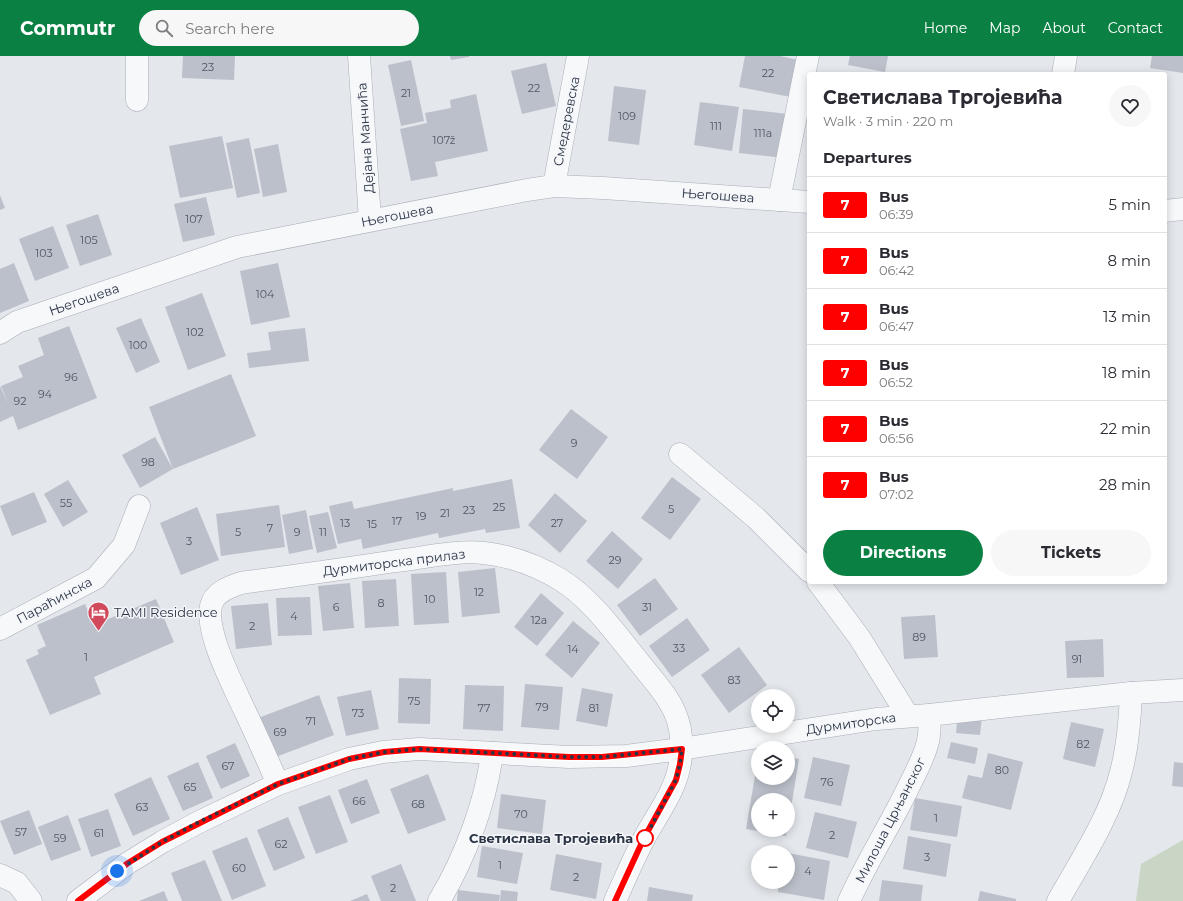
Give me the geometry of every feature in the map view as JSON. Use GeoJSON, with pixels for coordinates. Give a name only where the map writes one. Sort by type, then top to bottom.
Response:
{"type":"FeatureCollection","features":[{"type":"Feature","properties":{"kind":"street"},"geometry":{"type":"LineString","coordinates":[[137,56],[137,100]]}},
{"type":"Feature","properties":{"kind":"street","name":"Дејана Манчића"},"geometry":{"type":"LineString","coordinates":[[359,56],[370,220]]}},
{"type":"Feature","properties":{"kind":"street","name":"Смедеревска"},"geometry":{"type":"LineString","coordinates":[[554,186],[578,56]]}},
{"type":"Feature","properties":{"kind":"street"},"geometry":{"type":"LineString","coordinates":[[779,200],[808,56]]}},
{"type":"Feature","properties":{"kind":"street"},"geometry":{"type":"LineString","coordinates":[[1063,72],[1066,56]]}},
{"type":"Feature","properties":{"kind":"street","name":"Његошева"},"geometry":{"type":"LineString","coordinates":[[0,333],[17,322],[237,247],[485,197],[554,186],[807,202]]}},
{"type":"Feature","properties":{"kind":"street"},"geometry":{"type":"LineString","coordinates":[[1167,211],[1183,209]]}},
{"type":"Feature","properties":{"kind":"street"},"geometry":{"type":"LineString","coordinates":[[680,454],[756,518],[807,569]]}},
{"type":"Feature","properties":{"kind":"street","name":"Параћинска"},"geometry":{"type":"LineString","coordinates":[[0,629],[96,578],[124,545],[139,506]]}},
{"type":"Feature","properties":{"kind":"street","name":"Дурмиторска прилаз"},"geometry":{"type":"LineString","coordinates":[[278,784],[221,658],[210,619],[211,605],[216,596],[226,588],[241,583],[470,552],[511,558],[542,570],[562,581],[601,615],[672,705],[682,734],[682,749]]}},
{"type":"Feature","properties":{"kind":"street"},"geometry":{"type":"LineString","coordinates":[[819,584],[919,715]]}},
{"type":"Feature","properties":{"kind":"street","name":"Дурмиторска"},"geometry":{"type":"LineString","coordinates":[[78,901],[128,863],[162,842],[278,784],[349,759],[384,752],[419,749],[569,757],[602,757],[682,749],[784,732],[876,719],[1131,693],[1183,690]]}},
{"type":"Feature","properties":{"kind":"street"},"geometry":{"type":"LineString","coordinates":[[1058,901],[1100,828],[1116,788],[1121,772],[1128,733],[1131,693]]}},
{"type":"Feature","properties":{"kind":"street","name":"Милоша Црњанског"},"geometry":{"type":"LineString","coordinates":[[849,901],[862,873],[891,824],[928,744],[930,730],[919,715]]}},
{"type":"Feature","properties":{"kind":"street"},"geometry":{"type":"LineString","coordinates":[[615,901],[644,838],[676,780],[682,749]]}},
{"type":"Feature","properties":{"kind":"street"},"geometry":{"type":"LineString","coordinates":[[439,901],[471,834],[483,798],[492,753]]}},
{"type":"Feature","properties":{"kind":"street"},"geometry":{"type":"LineString","coordinates":[[0,874],[17,883],[31,901]]}},
{"type":"Feature","properties":{"kind":"green space"},"geometry":{"type":"Polygon","coordinates":[[[1183,840],[1183,901],[1136,901],[1141,864],[1183,840]]]}},
{"type":"Feature","properties":{"kind":"building"},"geometry":{"type":"Polygon","coordinates":[[[183,56],[235,56],[234,80],[182,78],[183,56]]]}},
{"type":"Feature","properties":{"kind":"building"},"geometry":{"type":"Polygon","coordinates":[[[450,56],[469,56],[469,57],[451,60],[450,56]]]}},
{"type":"Feature","properties":{"kind":"building"},"geometry":{"type":"Polygon","coordinates":[[[745,56],[780,56],[798,60],[791,97],[739,87],[745,56]]]}},
{"type":"Feature","properties":{"kind":"building"},"geometry":{"type":"Polygon","coordinates":[[[850,56],[888,56],[885,72],[848,65],[850,56]]]}},
{"type":"Feature","properties":{"kind":"building"},"geometry":{"type":"Polygon","coordinates":[[[1152,56],[1183,56],[1183,73],[1150,68],[1152,56]]]}},
{"type":"Feature","properties":{"kind":"building"},"geometry":{"type":"Polygon","coordinates":[[[411,60],[424,121],[401,126],[388,65],[411,60]]]}},
{"type":"Feature","properties":{"kind":"building"},"geometry":{"type":"Polygon","coordinates":[[[546,63],[556,106],[522,114],[511,71],[546,63]]]}},
{"type":"Feature","properties":{"kind":"building"},"geometry":{"type":"Polygon","coordinates":[[[614,86],[646,90],[639,145],[608,141],[614,86]]]}},
{"type":"Feature","properties":{"kind":"building"},"geometry":{"type":"Polygon","coordinates":[[[476,94],[488,151],[435,162],[438,176],[411,181],[400,129],[427,123],[425,113],[451,108],[450,100],[476,94]]]}},
{"type":"Feature","properties":{"kind":"building"},"geometry":{"type":"Polygon","coordinates":[[[700,102],[739,107],[732,151],[694,145],[700,102]]]}},
{"type":"Feature","properties":{"kind":"building"},"geometry":{"type":"Polygon","coordinates":[[[743,109],[788,114],[784,158],[739,153],[743,109]]]}},
{"type":"Feature","properties":{"kind":"building"},"geometry":{"type":"Polygon","coordinates":[[[222,136],[233,188],[180,198],[169,146],[222,136]]]}},
{"type":"Feature","properties":{"kind":"building"},"geometry":{"type":"Polygon","coordinates":[[[249,138],[260,193],[237,198],[226,143],[249,138]]]}},
{"type":"Feature","properties":{"kind":"building"},"geometry":{"type":"Polygon","coordinates":[[[278,144],[287,192],[263,197],[254,149],[278,144]]]}},
{"type":"Feature","properties":{"kind":"building"},"geometry":{"type":"Polygon","coordinates":[[[0,195],[5,208],[0,210],[0,195]]]}},
{"type":"Feature","properties":{"kind":"building"},"geometry":{"type":"Polygon","coordinates":[[[206,197],[215,235],[183,242],[174,204],[206,197]]]}},
{"type":"Feature","properties":{"kind":"building"},"geometry":{"type":"Polygon","coordinates":[[[98,214],[112,255],[80,266],[66,225],[98,214]]]}},
{"type":"Feature","properties":{"kind":"building"},"geometry":{"type":"Polygon","coordinates":[[[53,226],[69,268],[35,281],[19,239],[53,226]]]}},
{"type":"Feature","properties":{"kind":"building"},"geometry":{"type":"Polygon","coordinates":[[[14,263],[29,301],[0,313],[0,269],[14,263]]]}},
{"type":"Feature","properties":{"kind":"building"},"geometry":{"type":"Polygon","coordinates":[[[278,263],[290,317],[251,325],[240,271],[278,263]]]}},
{"type":"Feature","properties":{"kind":"building"},"geometry":{"type":"Polygon","coordinates":[[[202,293],[226,356],[188,370],[165,307],[202,293]]]}},
{"type":"Feature","properties":{"kind":"building"},"geometry":{"type":"Polygon","coordinates":[[[141,318],[160,362],[136,373],[116,328],[141,318]]]}},
{"type":"Feature","properties":{"kind":"building"},"geometry":{"type":"Polygon","coordinates":[[[69,326],[97,398],[18,430],[13,416],[0,422],[0,386],[8,404],[1,386],[23,377],[18,366],[44,355],[38,338],[69,326]]]}},
{"type":"Feature","properties":{"kind":"building"},"geometry":{"type":"Polygon","coordinates":[[[305,328],[309,361],[249,368],[247,353],[271,350],[268,332],[305,328]]]}},
{"type":"Feature","properties":{"kind":"building"},"geometry":{"type":"Polygon","coordinates":[[[231,374],[256,436],[173,469],[149,407],[231,374]]]}},
{"type":"Feature","properties":{"kind":"building"},"geometry":{"type":"Polygon","coordinates":[[[571,409],[608,437],[577,479],[539,450],[571,409]]]}},
{"type":"Feature","properties":{"kind":"building"},"geometry":{"type":"Polygon","coordinates":[[[155,437],[173,469],[140,488],[122,455],[155,437]]]}},
{"type":"Feature","properties":{"kind":"building"},"geometry":{"type":"Polygon","coordinates":[[[672,477],[701,499],[670,540],[641,518],[672,477]]]}},
{"type":"Feature","properties":{"kind":"building"},"geometry":{"type":"Polygon","coordinates":[[[512,479],[520,528],[486,533],[485,529],[439,538],[438,533],[363,549],[361,539],[338,544],[329,506],[352,501],[354,509],[453,488],[453,491],[512,479]]]}},
{"type":"Feature","properties":{"kind":"building"},"geometry":{"type":"Polygon","coordinates":[[[68,480],[88,512],[63,527],[44,494],[68,480]]]}},
{"type":"Feature","properties":{"kind":"building"},"geometry":{"type":"Polygon","coordinates":[[[34,492],[47,522],[12,536],[0,506],[34,492]]]}},
{"type":"Feature","properties":{"kind":"building"},"geometry":{"type":"Polygon","coordinates":[[[555,493],[587,521],[560,553],[528,525],[555,493]]]}},
{"type":"Feature","properties":{"kind":"building"},"geometry":{"type":"Polygon","coordinates":[[[279,505],[285,547],[221,556],[216,514],[279,505]]]}},
{"type":"Feature","properties":{"kind":"building"},"geometry":{"type":"Polygon","coordinates":[[[197,507],[219,560],[181,575],[160,523],[197,507]]]}},
{"type":"Feature","properties":{"kind":"building"},"geometry":{"type":"Polygon","coordinates":[[[306,510],[313,549],[289,554],[282,515],[306,510]]]}},
{"type":"Feature","properties":{"kind":"building"},"geometry":{"type":"Polygon","coordinates":[[[328,512],[337,548],[317,553],[309,516],[328,512]]]}},
{"type":"Feature","properties":{"kind":"building"},"geometry":{"type":"Polygon","coordinates":[[[612,531],[643,559],[618,589],[586,561],[612,531]]]}},
{"type":"Feature","properties":{"kind":"building"},"geometry":{"type":"Polygon","coordinates":[[[495,568],[500,613],[462,617],[458,572],[495,568]]]}},
{"type":"Feature","properties":{"kind":"building"},"geometry":{"type":"Polygon","coordinates":[[[446,572],[449,623],[414,625],[411,574],[446,572]]]}},
{"type":"Feature","properties":{"kind":"building"},"geometry":{"type":"Polygon","coordinates":[[[655,578],[678,609],[640,636],[617,605],[655,578]]]}},
{"type":"Feature","properties":{"kind":"building"},"geometry":{"type":"Polygon","coordinates":[[[396,579],[399,626],[365,628],[362,581],[396,579]]]}},
{"type":"Feature","properties":{"kind":"building"},"geometry":{"type":"Polygon","coordinates":[[[350,583],[354,628],[323,631],[318,586],[350,583]]]}},
{"type":"Feature","properties":{"kind":"building"},"geometry":{"type":"Polygon","coordinates":[[[541,593],[564,613],[537,646],[514,627],[541,593]]]}},
{"type":"Feature","properties":{"kind":"building"},"geometry":{"type":"Polygon","coordinates":[[[310,597],[312,635],[278,636],[276,598],[310,597]]]}},
{"type":"Feature","properties":{"kind":"building"},"geometry":{"type":"Polygon","coordinates":[[[156,599],[174,642],[94,677],[101,694],[50,715],[26,660],[39,654],[37,650],[46,646],[37,625],[85,604],[94,625],[156,599]]]}},
{"type":"Feature","properties":{"kind":"building"},"geometry":{"type":"Polygon","coordinates":[[[268,603],[272,645],[236,649],[231,606],[268,603]]]}},
{"type":"Feature","properties":{"kind":"building"},"geometry":{"type":"Polygon","coordinates":[[[935,615],[938,657],[904,659],[901,617],[935,615]]]}},
{"type":"Feature","properties":{"kind":"building"},"geometry":{"type":"Polygon","coordinates":[[[687,618],[710,650],[672,677],[649,646],[687,618]]]}},
{"type":"Feature","properties":{"kind":"building"},"geometry":{"type":"Polygon","coordinates":[[[573,621],[600,643],[572,678],[545,655],[573,621]]]}},
{"type":"Feature","properties":{"kind":"building"},"geometry":{"type":"Polygon","coordinates":[[[1103,639],[1104,677],[1067,678],[1065,641],[1103,639]]]}},
{"type":"Feature","properties":{"kind":"building"},"geometry":{"type":"Polygon","coordinates":[[[739,647],[767,685],[762,689],[751,689],[751,697],[729,713],[701,675],[739,647]]]}},
{"type":"Feature","properties":{"kind":"building"},"geometry":{"type":"Polygon","coordinates":[[[399,678],[431,679],[430,724],[398,723],[399,678]]]}},
{"type":"Feature","properties":{"kind":"building"},"geometry":{"type":"Polygon","coordinates":[[[525,684],[563,687],[559,730],[521,727],[525,684]]]}},
{"type":"Feature","properties":{"kind":"building"},"geometry":{"type":"Polygon","coordinates":[[[465,685],[504,686],[503,731],[463,729],[465,685]]]}},
{"type":"Feature","properties":{"kind":"building"},"geometry":{"type":"Polygon","coordinates":[[[582,688],[613,694],[607,727],[576,721],[582,688]]]}},
{"type":"Feature","properties":{"kind":"building"},"geometry":{"type":"Polygon","coordinates":[[[371,690],[379,729],[346,736],[337,697],[371,690]]]}},
{"type":"Feature","properties":{"kind":"building"},"geometry":{"type":"Polygon","coordinates":[[[319,695],[334,735],[273,758],[258,718],[319,695]]]}},
{"type":"Feature","properties":{"kind":"building"},"geometry":{"type":"Polygon","coordinates":[[[958,714],[982,716],[980,735],[956,733],[958,714]]]}},
{"type":"Feature","properties":{"kind":"building"},"geometry":{"type":"Polygon","coordinates":[[[1071,722],[1104,729],[1095,767],[1063,759],[1071,722]]]}},
{"type":"Feature","properties":{"kind":"building"},"geometry":{"type":"Polygon","coordinates":[[[951,742],[978,748],[975,764],[947,758],[951,742]]]}},
{"type":"Feature","properties":{"kind":"building"},"geometry":{"type":"Polygon","coordinates":[[[235,743],[250,776],[221,789],[206,756],[235,743]]]}},
{"type":"Feature","properties":{"kind":"building"},"geometry":{"type":"Polygon","coordinates":[[[988,753],[1023,762],[1011,810],[962,798],[968,775],[982,778],[988,753]]]}},
{"type":"Feature","properties":{"kind":"building"},"geometry":{"type":"Polygon","coordinates":[[[813,757],[850,765],[841,806],[804,798],[813,757]]]}},
{"type":"Feature","properties":{"kind":"building"},"geometry":{"type":"Polygon","coordinates":[[[795,758],[799,759],[795,783],[795,758]]]}},
{"type":"Feature","properties":{"kind":"building"},"geometry":{"type":"Polygon","coordinates":[[[198,762],[213,798],[183,811],[167,776],[198,762]]]}},
{"type":"Feature","properties":{"kind":"building"},"geometry":{"type":"Polygon","coordinates":[[[1174,762],[1183,763],[1183,787],[1172,786],[1174,762]]]}},
{"type":"Feature","properties":{"kind":"building"},"geometry":{"type":"Polygon","coordinates":[[[428,774],[446,820],[408,834],[390,789],[428,774]]]}},
{"type":"Feature","properties":{"kind":"building"},"geometry":{"type":"Polygon","coordinates":[[[151,777],[170,819],[133,836],[114,794],[151,777]]]}},
{"type":"Feature","properties":{"kind":"building"},"geometry":{"type":"Polygon","coordinates":[[[367,779],[380,813],[351,824],[338,790],[367,779]]]}},
{"type":"Feature","properties":{"kind":"building"},"geometry":{"type":"Polygon","coordinates":[[[753,785],[795,785],[793,793],[752,793],[753,785]]]}},
{"type":"Feature","properties":{"kind":"building"},"geometry":{"type":"Polygon","coordinates":[[[501,794],[546,800],[542,834],[497,828],[501,794]]]}},
{"type":"Feature","properties":{"kind":"building"},"geometry":{"type":"Polygon","coordinates":[[[330,795],[348,842],[316,854],[298,807],[330,795]]]}},
{"type":"Feature","properties":{"kind":"building"},"geometry":{"type":"Polygon","coordinates":[[[915,798],[962,806],[957,837],[910,830],[915,798]]]}},
{"type":"Feature","properties":{"kind":"building"},"geometry":{"type":"Polygon","coordinates":[[[751,799],[751,830],[746,829],[751,799]]]}},
{"type":"Feature","properties":{"kind":"building"},"geometry":{"type":"Polygon","coordinates":[[[108,809],[121,846],[91,857],[78,819],[108,809]]]}},
{"type":"Feature","properties":{"kind":"building"},"geometry":{"type":"Polygon","coordinates":[[[29,810],[42,844],[14,855],[0,821],[29,810]]]}},
{"type":"Feature","properties":{"kind":"building"},"geometry":{"type":"Polygon","coordinates":[[[815,812],[857,822],[848,858],[806,848],[815,812]]]}},
{"type":"Feature","properties":{"kind":"building"},"geometry":{"type":"Polygon","coordinates":[[[68,815],[81,850],[51,861],[38,827],[68,815]]]}},
{"type":"Feature","properties":{"kind":"building"},"geometry":{"type":"Polygon","coordinates":[[[288,817],[305,858],[274,871],[257,830],[288,817]]]}},
{"type":"Feature","properties":{"kind":"building"},"geometry":{"type":"Polygon","coordinates":[[[908,836],[951,844],[946,877],[903,869],[908,836]]]}},
{"type":"Feature","properties":{"kind":"building"},"geometry":{"type":"Polygon","coordinates":[[[247,837],[266,886],[232,900],[212,851],[247,837]]]}},
{"type":"Feature","properties":{"kind":"building"},"geometry":{"type":"Polygon","coordinates":[[[482,846],[523,853],[517,884],[477,877],[482,846]]]}},
{"type":"Feature","properties":{"kind":"building"},"geometry":{"type":"Polygon","coordinates":[[[556,854],[602,863],[596,899],[550,890],[556,854]]]}},
{"type":"Feature","properties":{"kind":"building"},"geometry":{"type":"Polygon","coordinates":[[[795,854],[830,861],[824,900],[778,892],[778,889],[795,889],[795,854]]]}},
{"type":"Feature","properties":{"kind":"building"},"geometry":{"type":"Polygon","coordinates":[[[205,860],[222,901],[182,901],[171,873],[205,860]]]}},
{"type":"Feature","properties":{"kind":"building"},"geometry":{"type":"Polygon","coordinates":[[[401,864],[416,901],[381,901],[371,876],[401,864]]]}},
{"type":"Feature","properties":{"kind":"building"},"geometry":{"type":"Polygon","coordinates":[[[882,880],[923,885],[921,901],[879,901],[882,880]]]}},
{"type":"Feature","properties":{"kind":"building"},"geometry":{"type":"Polygon","coordinates":[[[649,887],[693,895],[692,901],[647,901],[649,887]]]}},
{"type":"Feature","properties":{"kind":"building"},"geometry":{"type":"Polygon","coordinates":[[[458,890],[500,895],[499,901],[457,901],[458,890]]]}},
{"type":"Feature","properties":{"kind":"building"},"geometry":{"type":"Polygon","coordinates":[[[501,890],[518,892],[517,901],[500,901],[501,890]]]}},
{"type":"Feature","properties":{"kind":"building"},"geometry":{"type":"Polygon","coordinates":[[[164,891],[168,901],[139,901],[164,891]]]}},
{"type":"Feature","properties":{"kind":"building"},"geometry":{"type":"Polygon","coordinates":[[[980,891],[1016,899],[1016,901],[978,901],[980,891]]]}},
{"type":"Feature","properties":{"kind":"building"},"geometry":{"type":"Polygon","coordinates":[[[367,894],[370,901],[350,901],[367,894]]]}},
{"type":"Feature","properties":{"kind":"bus line","name":"7"},"geometry":{"type":"LineString","coordinates":[[78,901],[128,863],[197,823],[278,784],[349,759],[384,752],[419,749],[569,757],[626,756],[682,749],[676,780],[644,838],[615,901]]}},
{"type":"Feature","properties":{"kind":"place","name":"TAMI Residence"},"geometry":{"type":"Point","coordinates":[98,632]}},
{"type":"Feature","properties":{"kind":"place","name":"Светислава Тргојевића"},"geometry":{"type":"Point","coordinates":[645,838]}},
{"type":"Feature","properties":{"kind":"route"},"geometry":{"type":"LineString","coordinates":[[117,871],[162,842],[197,823],[278,784],[349,759],[384,752],[419,749],[569,757],[626,756],[682,749],[676,780],[645,838]]}}]}
